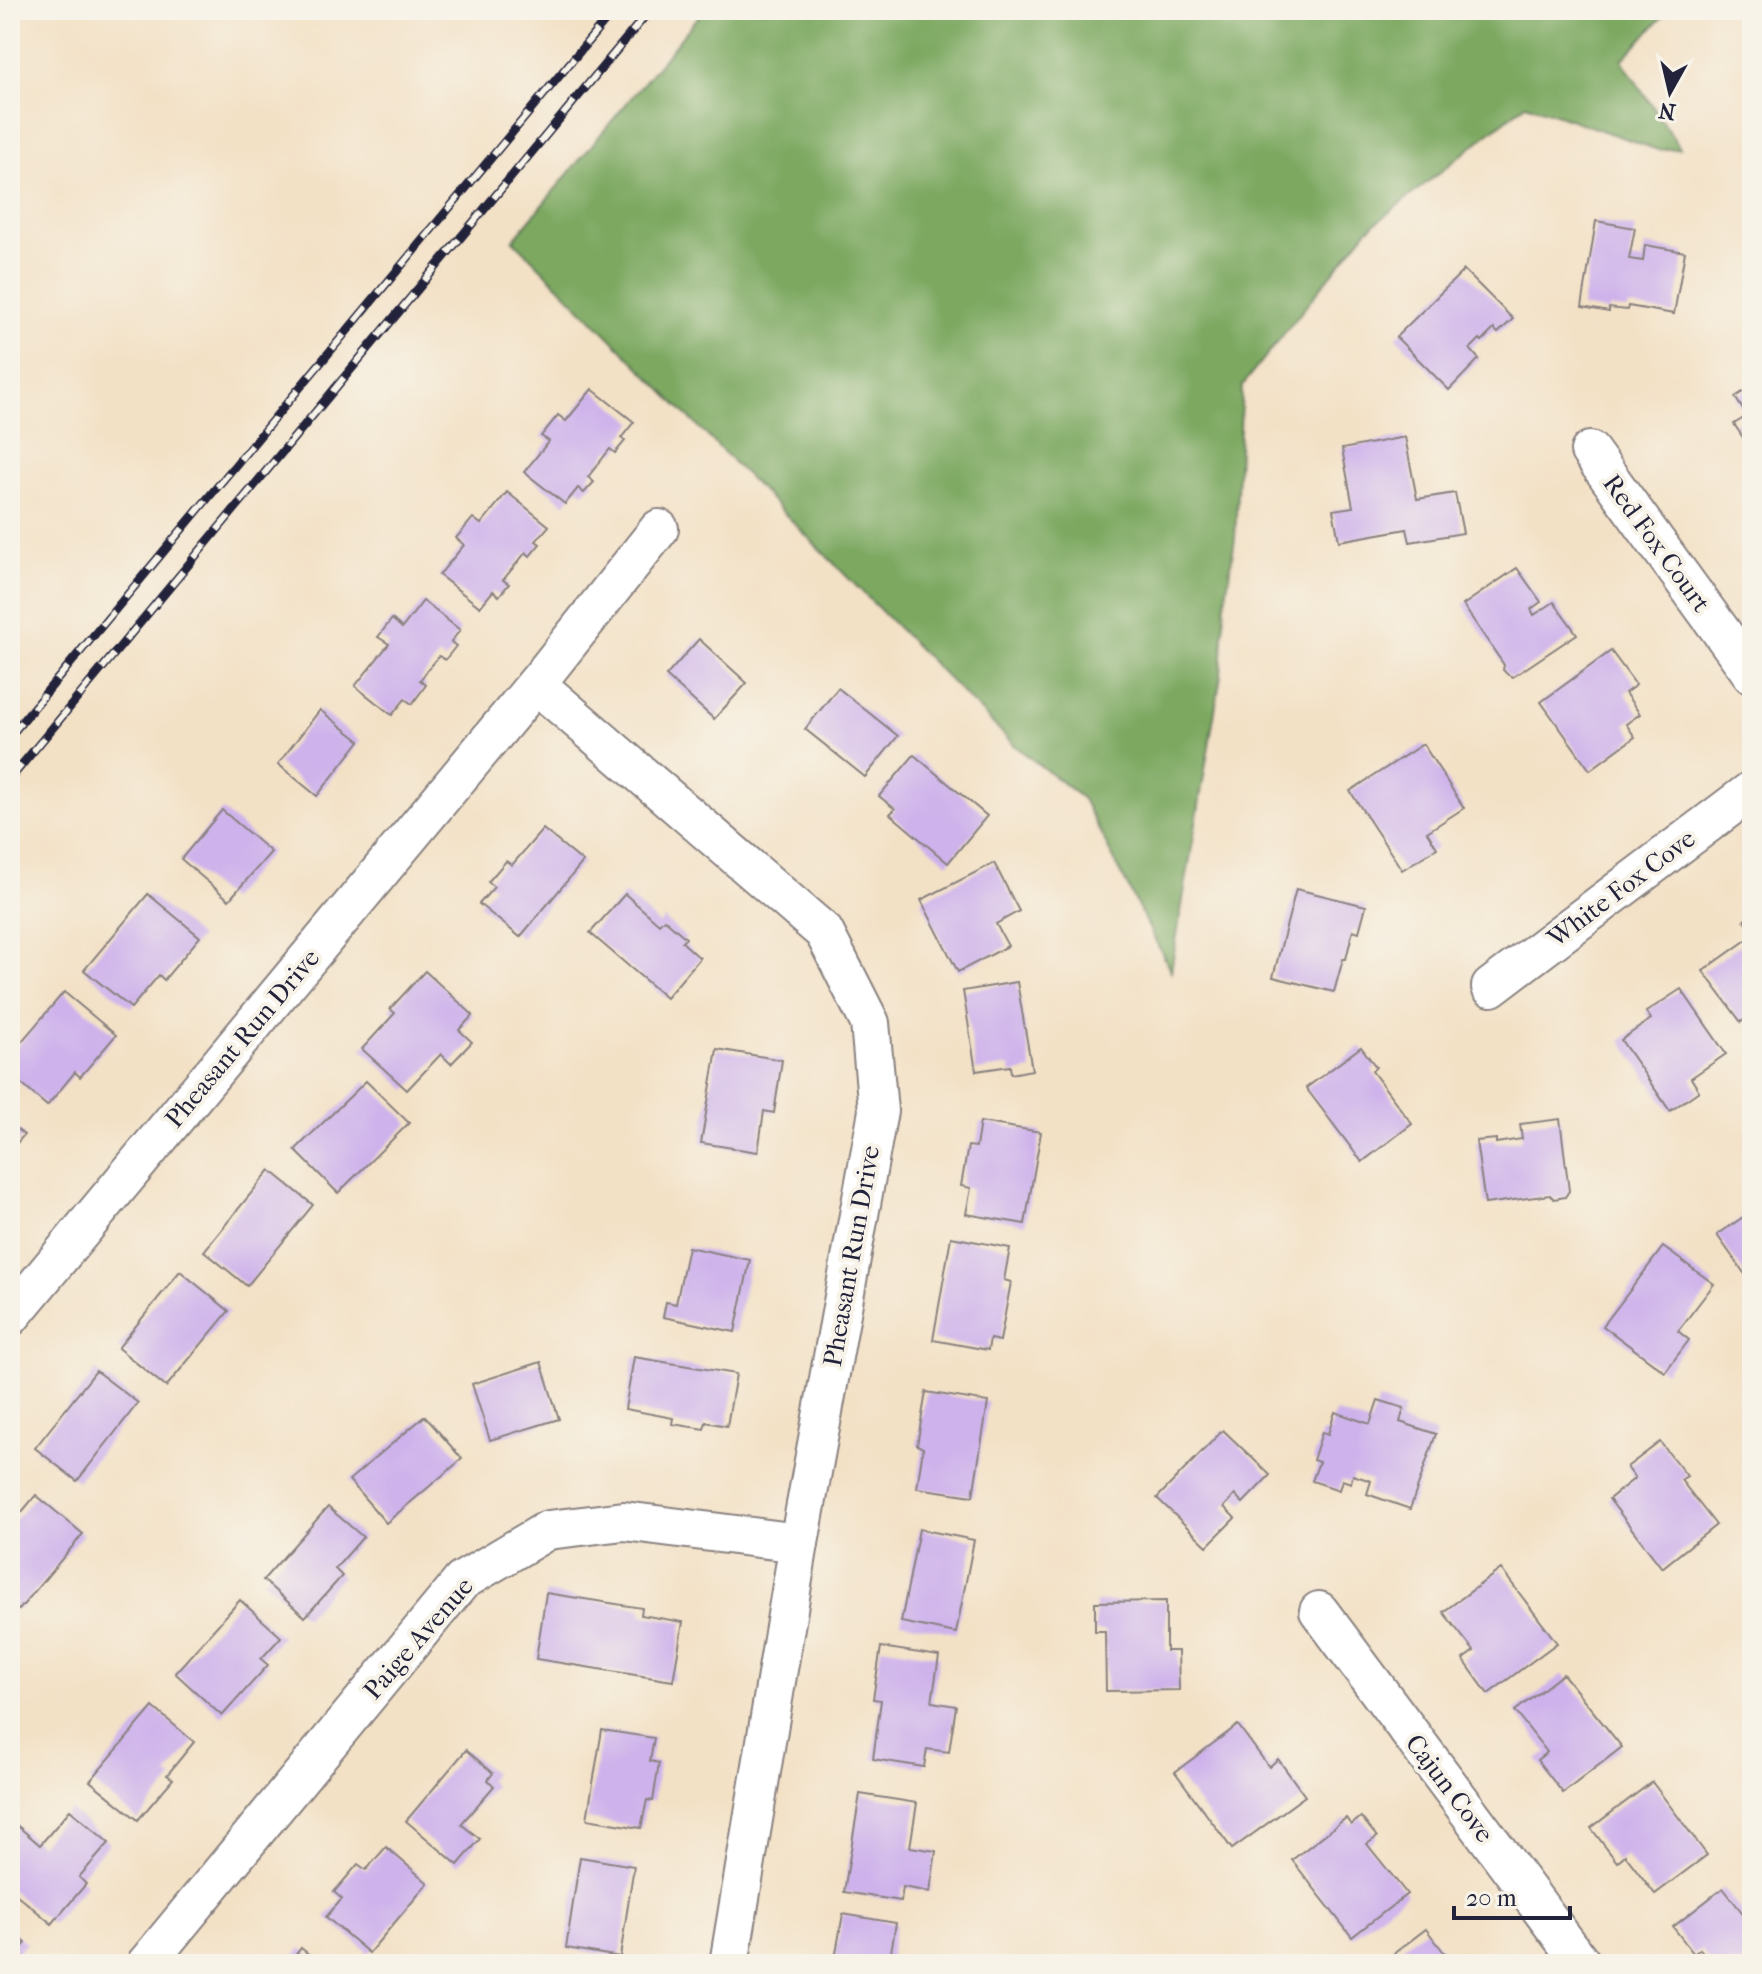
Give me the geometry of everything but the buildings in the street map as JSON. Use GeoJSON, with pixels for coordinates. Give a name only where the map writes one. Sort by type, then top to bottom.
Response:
{"type":"FeatureCollection","features":[{"type":"Feature","properties":{"kind":"street","name":"Red Fox Court"},"geometry":{"type":"LineString","coordinates":[[1590,451],[1752,674]]}},
{"type":"Feature","properties":{"kind":"street","name":"Pheasant Run Drive"},"geometry":{"type":"LineString","coordinates":[[10,1317],[536,684],[659,529]]}},
{"type":"Feature","properties":{"kind":"street","name":"Pheasant Run Drive"},"geometry":{"type":"LineString","coordinates":[[536,684],[824,932],[870,1023],[878,1111],[799,1543],[729,1964]]}},
{"type":"Feature","properties":{"kind":"street","name":"White Fox Cove"},"geometry":{"type":"LineString","coordinates":[[1491,987],[1752,790]]}},
{"type":"Feature","properties":{"kind":"street","name":"Paige Avenue"},"geometry":{"type":"LineString","coordinates":[[146,1964],[462,1581],[548,1530],[624,1521],[799,1543]]}},
{"type":"Feature","properties":{"kind":"street","name":"Cajun Cove"},"geometry":{"type":"LineString","coordinates":[[1319,1611],[1582,1964]]}},
{"type":"Feature","properties":{"kind":"green space"},"geometry":{"type":"Polygon","coordinates":[[[704,10],[1669,10],[1622,60],[1680,148],[1658,150],[1526,104],[1367,230],[1242,386],[1235,539],[1225,602],[1221,675],[1171,971],[1083,799],[1015,746],[513,240],[704,10]]]}},
{"type":"Feature","properties":{"kind":"railway"},"geometry":{"type":"LineString","coordinates":[[10,736],[614,10]]}},
{"type":"Feature","properties":{"kind":"railway"},"geometry":{"type":"LineString","coordinates":[[10,779],[650,10]]}}]}
